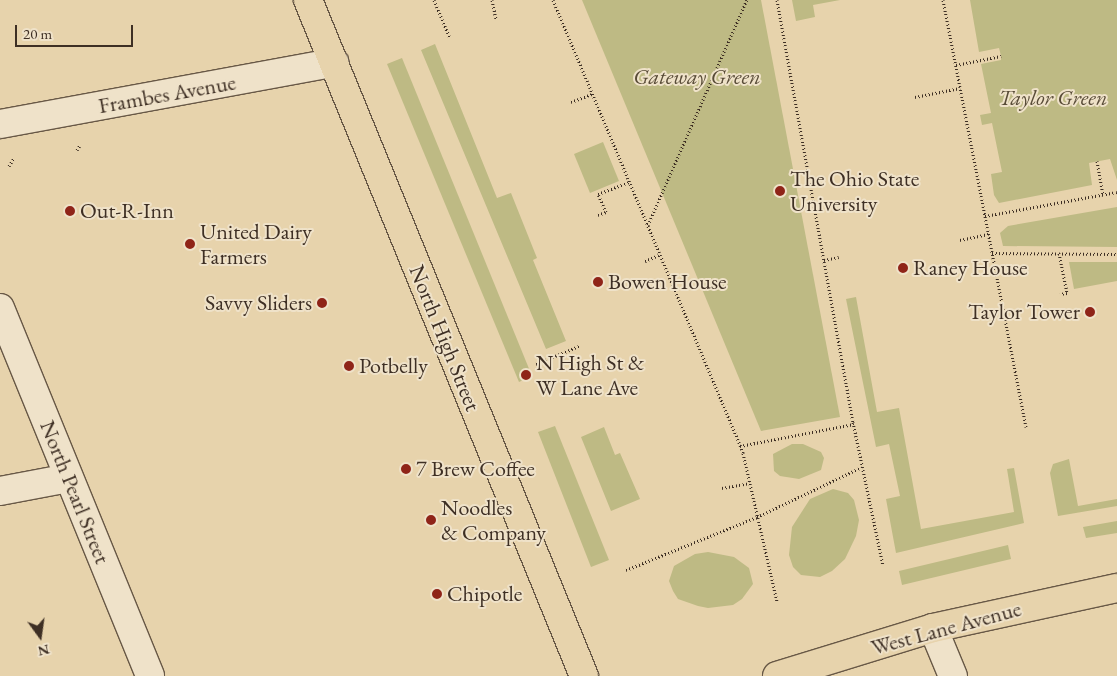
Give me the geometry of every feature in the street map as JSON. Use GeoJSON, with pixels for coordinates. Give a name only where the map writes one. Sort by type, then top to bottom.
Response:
{"type":"FeatureCollection","features":[{"type":"Feature","properties":{"kind":"main road","name":"North High Street"},"geometry":{"type":"LineString","coordinates":[[308,0],[584,676]]}},
{"type":"Feature","properties":{"kind":"main road","name":"West Lane Avenue"},"geometry":{"type":"LineString","coordinates":[[777,676],[933,628],[1117,588]]}},
{"type":"Feature","properties":{"kind":"street","name":"Frambes Avenue"},"geometry":{"type":"LineString","coordinates":[[0,124],[334,63]]}},
{"type":"Feature","properties":{"kind":"street","name":"North Pearl Street"},"geometry":{"type":"LineString","coordinates":[[0,308],[150,676]]}},
{"type":"Feature","properties":{"kind":"street"},"geometry":{"type":"LineString","coordinates":[[0,491],[69,478]]}},
{"type":"Feature","properties":{"kind":"street"},"geometry":{"type":"LineString","coordinates":[[933,628],[953,676]]}},
{"type":"Feature","properties":{"kind":"path"},"geometry":{"type":"LineString","coordinates":[[434,0],[450,38]]}},
{"type":"Feature","properties":{"kind":"path"},"geometry":{"type":"LineString","coordinates":[[492,0],[496,19]]}},
{"type":"Feature","properties":{"kind":"path"},"geometry":{"type":"LineString","coordinates":[[553,0],[740,446],[777,601]]}},
{"type":"Feature","properties":{"kind":"path"},"geometry":{"type":"LineString","coordinates":[[647,226],[747,0]]}},
{"type":"Feature","properties":{"kind":"path"},"geometry":{"type":"LineString","coordinates":[[776,0],[862,467],[883,565]]}},
{"type":"Feature","properties":{"kind":"path"},"geometry":{"type":"LineString","coordinates":[[943,0],[1026,427]]}},
{"type":"Feature","properties":{"kind":"path"},"geometry":{"type":"LineString","coordinates":[[956,65],[1001,56]]}},
{"type":"Feature","properties":{"kind":"path"},"geometry":{"type":"LineString","coordinates":[[915,97],[960,88]]}},
{"type":"Feature","properties":{"kind":"path"},"geometry":{"type":"LineString","coordinates":[[571,102],[592,94]]}},
{"type":"Feature","properties":{"kind":"path"},"geometry":{"type":"LineString","coordinates":[[77,150],[80,145]]}},
{"type":"Feature","properties":{"kind":"path"},"geometry":{"type":"LineString","coordinates":[[9,166],[14,158]]}},
{"type":"Feature","properties":{"kind":"path"},"geometry":{"type":"LineString","coordinates":[[1097,162],[1103,195]]}},
{"type":"Feature","properties":{"kind":"path"},"geometry":{"type":"LineString","coordinates":[[598,215],[606,212],[598,194],[629,182]]}},
{"type":"Feature","properties":{"kind":"path"},"geometry":{"type":"LineString","coordinates":[[985,216],[1117,192]]}},
{"type":"Feature","properties":{"kind":"path"},"geometry":{"type":"LineString","coordinates":[[960,240],[988,234]]}},
{"type":"Feature","properties":{"kind":"path"},"geometry":{"type":"LineString","coordinates":[[992,252],[1117,254]]}},
{"type":"Feature","properties":{"kind":"path"},"geometry":{"type":"LineString","coordinates":[[1059,253],[1067,293],[1060,294]]}},
{"type":"Feature","properties":{"kind":"path"},"geometry":{"type":"LineString","coordinates":[[645,261],[659,255]]}},
{"type":"Feature","properties":{"kind":"path"},"geometry":{"type":"LineString","coordinates":[[824,260],[839,257]]}},
{"type":"Feature","properties":{"kind":"path"},"geometry":{"type":"LineString","coordinates":[[536,364],[579,346]]}},
{"type":"Feature","properties":{"kind":"path"},"geometry":{"type":"LineString","coordinates":[[740,446],[854,424]]}},
{"type":"Feature","properties":{"kind":"path"},"geometry":{"type":"LineString","coordinates":[[626,570],[757,517],[862,467]]}},
{"type":"Feature","properties":{"kind":"path"},"geometry":{"type":"LineString","coordinates":[[722,488],[750,483]]}},
{"type":"Feature","properties":{"kind":"green space","name":"Gateway Green"},"geometry":{"type":"Polygon","coordinates":[[[582,0],[761,0],[840,417],[761,431],[582,0]]]}},
{"type":"Feature","properties":{"kind":"green space"},"geometry":{"type":"Polygon","coordinates":[[[792,0],[840,0],[813,5],[815,17],[796,21],[792,0]]]}},
{"type":"Feature","properties":{"kind":"green space","name":"Taylor Green"},"geometry":{"type":"Polygon","coordinates":[[[970,0],[1117,0],[1117,180],[1110,159],[1089,163],[1092,185],[999,203],[994,195],[991,174],[1002,172],[992,123],[982,125],[980,115],[991,113],[981,64],[1001,60],[1001,56],[999,48],[979,52],[970,0]]]}},
{"type":"Feature","properties":{"kind":"green space"},"geometry":{"type":"Polygon","coordinates":[[[435,44],[497,198],[511,193],[537,258],[533,260],[566,341],[546,349],[421,50],[435,44]]]}},
{"type":"Feature","properties":{"kind":"green space"},"geometry":{"type":"Polygon","coordinates":[[[402,58],[532,376],[519,382],[387,64],[402,58]]]}},
{"type":"Feature","properties":{"kind":"green space"},"geometry":{"type":"Polygon","coordinates":[[[603,142],[619,181],[590,193],[574,154],[603,142]]]}},
{"type":"Feature","properties":{"kind":"green space"},"geometry":{"type":"Polygon","coordinates":[[[1117,207],[1117,247],[1003,246],[1000,233],[1008,226],[1117,207]]]}},
{"type":"Feature","properties":{"kind":"green space"},"geometry":{"type":"Polygon","coordinates":[[[1069,262],[1117,262],[1117,281],[1074,289],[1069,262]]]}},
{"type":"Feature","properties":{"kind":"green space"},"geometry":{"type":"Polygon","coordinates":[[[856,297],[877,412],[899,408],[921,529],[1014,512],[1007,469],[1014,468],[1024,523],[896,553],[886,499],[900,496],[889,444],[876,447],[846,299],[856,297]]]}},
{"type":"Feature","properties":{"kind":"green space"},"geometry":{"type":"Polygon","coordinates":[[[555,426],[609,560],[591,567],[538,432],[555,426]]]}},
{"type":"Feature","properties":{"kind":"green space"},"geometry":{"type":"Polygon","coordinates":[[[604,427],[615,455],[620,453],[640,499],[611,511],[581,437],[604,427]]]}},
{"type":"Feature","properties":{"kind":"green space"},"geometry":{"type":"Polygon","coordinates":[[[792,444],[803,444],[821,452],[824,458],[821,470],[799,479],[780,476],[774,471],[773,454],[792,444]]]}},
{"type":"Feature","properties":{"kind":"green space"},"geometry":{"type":"Polygon","coordinates":[[[1069,459],[1078,506],[1117,499],[1117,506],[1058,516],[1050,473],[1053,464],[1069,459]]]}},
{"type":"Feature","properties":{"kind":"green space"},"geometry":{"type":"Polygon","coordinates":[[[833,489],[848,493],[854,500],[859,520],[856,536],[845,559],[832,571],[820,577],[801,575],[793,567],[789,555],[792,527],[810,499],[833,489]]]}},
{"type":"Feature","properties":{"kind":"green space"},"geometry":{"type":"Polygon","coordinates":[[[1117,521],[1117,533],[1086,538],[1083,527],[1117,521]]]}},
{"type":"Feature","properties":{"kind":"green space"},"geometry":{"type":"Polygon","coordinates":[[[1008,545],[1011,559],[902,585],[899,571],[1008,545]]]}},
{"type":"Feature","properties":{"kind":"green space"},"geometry":{"type":"Polygon","coordinates":[[[708,552],[734,557],[749,568],[753,584],[742,599],[733,605],[708,608],[698,606],[678,599],[673,591],[669,581],[674,566],[695,554],[708,552]]]}},
{"type":"Feature","properties":{"kind":"place","name":"The Ohio State University"},"geometry":{"type":"Point","coordinates":[780,191]}},
{"type":"Feature","properties":{"kind":"place","name":"Out-R-Inn"},"geometry":{"type":"Point","coordinates":[70,211]}},
{"type":"Feature","properties":{"kind":"place","name":"United Dairy Farmers"},"geometry":{"type":"Point","coordinates":[190,244]}},
{"type":"Feature","properties":{"kind":"place","name":"Raney House"},"geometry":{"type":"Point","coordinates":[903,268]}},
{"type":"Feature","properties":{"kind":"place","name":"Bowen House"},"geometry":{"type":"Point","coordinates":[598,282]}},
{"type":"Feature","properties":{"kind":"place","name":"Savvy Sliders"},"geometry":{"type":"Point","coordinates":[322,303]}},
{"type":"Feature","properties":{"kind":"place","name":"Taylor Tower"},"geometry":{"type":"Point","coordinates":[1090,312]}},
{"type":"Feature","properties":{"kind":"place","name":"Potbelly"},"geometry":{"type":"Point","coordinates":[349,366]}},
{"type":"Feature","properties":{"kind":"place","name":"N High St & W Lane Ave"},"geometry":{"type":"Point","coordinates":[526,375]}},
{"type":"Feature","properties":{"kind":"place","name":"7 Brew Coffee"},"geometry":{"type":"Point","coordinates":[406,469]}},
{"type":"Feature","properties":{"kind":"place","name":"Noodles & Company"},"geometry":{"type":"Point","coordinates":[431,520]}},
{"type":"Feature","properties":{"kind":"place","name":"Chipotle"},"geometry":{"type":"Point","coordinates":[437,594]}}]}
